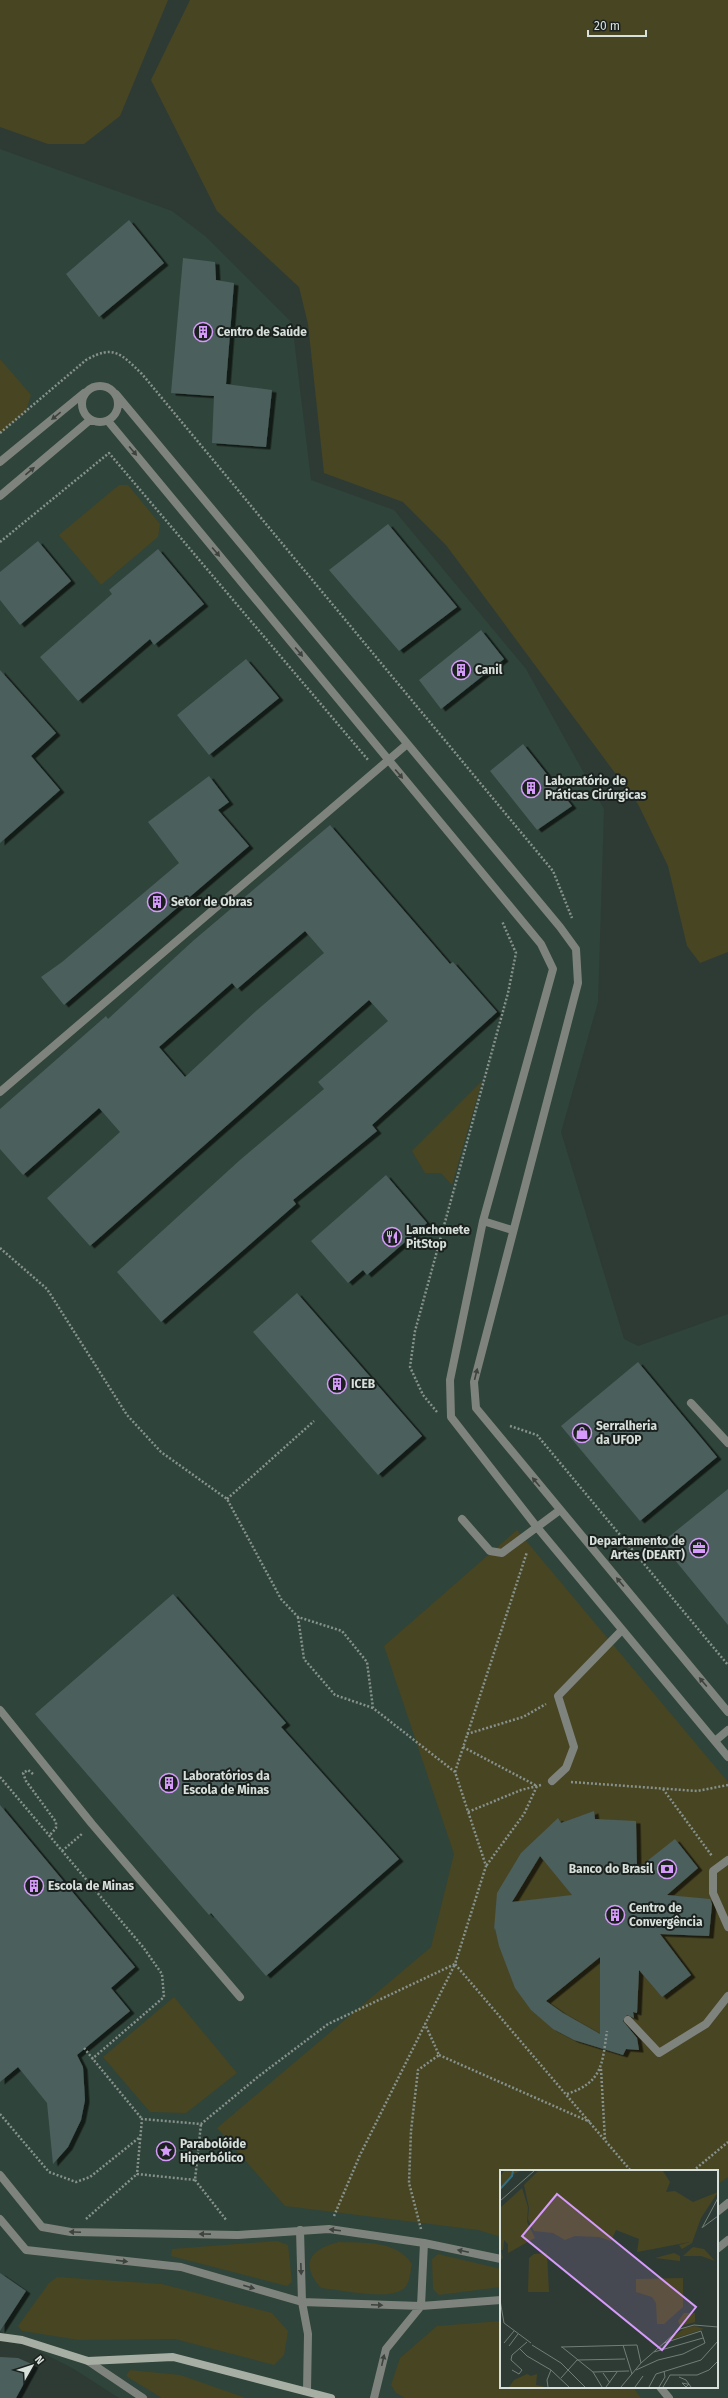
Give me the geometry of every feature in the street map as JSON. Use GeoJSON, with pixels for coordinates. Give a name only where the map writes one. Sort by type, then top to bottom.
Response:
{"type":"FeatureCollection","features":[{"type":"Feature","properties":{"kind":"street"},"geometry":{"type":"LineString","coordinates":[[0,462],[86,392],[102,386],[107,387],[116,394],[406,745],[560,926],[576,950],[578,983],[512,1230],[474,1382],[476,1408],[728,1712]]}},
{"type":"Feature","properties":{"kind":"street"},"geometry":{"type":"LineString","coordinates":[[86,392],[82,404],[84,414],[90,420],[99,423],[113,418],[119,406],[116,394]]}},
{"type":"Feature","properties":{"kind":"street"},"geometry":{"type":"LineString","coordinates":[[0,496],[90,420]]}},
{"type":"Feature","properties":{"kind":"street"},"geometry":{"type":"LineString","coordinates":[[108,421],[541,944],[552,969],[483,1221],[450,1380],[451,1417],[536,1526],[728,1757]]}},
{"type":"Feature","properties":{"kind":"street"},"geometry":{"type":"LineString","coordinates":[[0,1092],[406,745]]}},
{"type":"Feature","properties":{"kind":"street"},"geometry":{"type":"LineString","coordinates":[[483,1221],[512,1230]]}},
{"type":"Feature","properties":{"kind":"street"},"geometry":{"type":"LineString","coordinates":[[691,1403],[728,1443]]}},
{"type":"Feature","properties":{"kind":"street"},"geometry":{"type":"LineString","coordinates":[[462,1519],[490,1551],[502,1553],[536,1526],[560,1510]]}},
{"type":"Feature","properties":{"kind":"street"},"geometry":{"type":"LineString","coordinates":[[552,1781],[566,1768],[574,1747],[558,1696],[622,1630]]}},
{"type":"Feature","properties":{"kind":"street"},"geometry":{"type":"LineString","coordinates":[[0,1710],[92,1824],[240,1997]]}},
{"type":"Feature","properties":{"kind":"street"},"geometry":{"type":"LineString","coordinates":[[715,1741],[728,1730]]}},
{"type":"Feature","properties":{"kind":"street"},"geometry":{"type":"LineString","coordinates":[[728,1860],[713,1871],[713,1893],[728,1927]]}},
{"type":"Feature","properties":{"kind":"street"},"geometry":{"type":"LineString","coordinates":[[628,2020],[659,2053],[706,2024],[728,1996]]}},
{"type":"Feature","properties":{"kind":"street"},"geometry":{"type":"LineString","coordinates":[[0,2175],[42,2227],[71,2232],[238,2234],[329,2229],[424,2243],[500,2259]]}},
{"type":"Feature","properties":{"kind":"street"},"geometry":{"type":"LineString","coordinates":[[718,2211],[728,2203]]}},
{"type":"Feature","properties":{"kind":"street"},"geometry":{"type":"LineString","coordinates":[[0,2219],[26,2250],[181,2267],[302,2302],[421,2306],[500,2300]]}},
{"type":"Feature","properties":{"kind":"street"},"geometry":{"type":"LineString","coordinates":[[300,2230],[302,2302],[308,2334],[307,2391]]}},
{"type":"Feature","properties":{"kind":"street"},"geometry":{"type":"LineString","coordinates":[[718,2248],[728,2240]]}},
{"type":"Feature","properties":{"kind":"street"},"geometry":{"type":"LineString","coordinates":[[374,2398],[386,2349],[421,2306],[424,2243]]}},
{"type":"Feature","properties":{"kind":"street"},"geometry":{"type":"LineString","coordinates":[[0,2337],[22,2340],[88,2361],[143,2398]]}},
{"type":"Feature","properties":{"kind":"street"},"geometry":{"type":"LineString","coordinates":[[88,2361],[173,2357],[331,2398]]}},
{"type":"Feature","properties":{"kind":"street"},"geometry":{"type":"LineString","coordinates":[[661,2388],[669,2398]]}},
{"type":"Feature","properties":{"kind":"path"},"geometry":{"type":"LineString","coordinates":[[0,432],[86,360],[101,351],[112,351],[123,356],[142,374],[553,871],[574,924]]}},
{"type":"Feature","properties":{"kind":"path"},"geometry":{"type":"LineString","coordinates":[[0,542],[109,453],[372,764]]}},
{"type":"Feature","properties":{"kind":"path"},"geometry":{"type":"LineString","coordinates":[[437,1413],[423,1395],[410,1367],[415,1331],[508,992],[516,953],[504,923],[498,917]]}},
{"type":"Feature","properties":{"kind":"path"},"geometry":{"type":"LineString","coordinates":[[0,1248],[47,1289],[127,1415],[161,1452],[227,1499],[281,1599],[298,1616],[342,1631],[367,1662],[374,1708]]}},
{"type":"Feature","properties":{"kind":"path"},"geometry":{"type":"LineString","coordinates":[[227,1499],[314,1421]]}},
{"type":"Feature","properties":{"kind":"path"},"geometry":{"type":"LineString","coordinates":[[504,1422],[514,1429],[537,1436],[728,1665]]}},
{"type":"Feature","properties":{"kind":"path"},"geometry":{"type":"LineString","coordinates":[[455,1772],[528,1551]]}},
{"type":"Feature","properties":{"kind":"path"},"geometry":{"type":"LineString","coordinates":[[298,1616],[304,1659],[335,1695],[374,1708],[455,1772],[486,1866]]}},
{"type":"Feature","properties":{"kind":"path"},"geometry":{"type":"LineString","coordinates":[[467,1734],[523,1717],[558,1696]]}},
{"type":"Feature","properties":{"kind":"path"},"geometry":{"type":"LineString","coordinates":[[463,1747],[537,1786]]}},
{"type":"Feature","properties":{"kind":"path"},"geometry":{"type":"LineString","coordinates":[[37,1780],[28,1770],[23,1773],[26,1781],[56,1822],[56,1828],[49,1836]]}},
{"type":"Feature","properties":{"kind":"path"},"geometry":{"type":"LineString","coordinates":[[0,1777],[143,1947],[162,1974],[164,1997],[92,2059]]}},
{"type":"Feature","properties":{"kind":"path"},"geometry":{"type":"LineString","coordinates":[[468,1812],[552,1781],[697,1791],[728,1785]]}},
{"type":"Feature","properties":{"kind":"path"},"geometry":{"type":"LineString","coordinates":[[329,2229],[360,2155],[455,1964],[486,1866],[524,1814],[537,1786]]}},
{"type":"Feature","properties":{"kind":"path"},"geometry":{"type":"LineString","coordinates":[[663,1788],[719,1866]]}},
{"type":"Feature","properties":{"kind":"path"},"geometry":{"type":"LineString","coordinates":[[62,1851],[92,1824]]}},
{"type":"Feature","properties":{"kind":"path"},"geometry":{"type":"LineString","coordinates":[[455,1964],[591,2122],[630,2170]]}},
{"type":"Feature","properties":{"kind":"path"},"geometry":{"type":"LineString","coordinates":[[238,2234],[196,2180],[201,2124],[258,2076],[328,2024],[455,1964]]}},
{"type":"Feature","properties":{"kind":"path"},"geometry":{"type":"LineString","coordinates":[[425,2024],[439,2055],[591,2122]]}},
{"type":"Feature","properties":{"kind":"path"},"geometry":{"type":"LineString","coordinates":[[605,2140],[601,2068],[607,2031]]}},
{"type":"Feature","properties":{"kind":"path"},"geometry":{"type":"LineString","coordinates":[[84,2048],[142,2119],[201,2124]]}},
{"type":"Feature","properties":{"kind":"path"},"geometry":{"type":"LineString","coordinates":[[424,2243],[409,2183],[411,2131],[418,2070],[439,2055]]}},
{"type":"Feature","properties":{"kind":"path"},"geometry":{"type":"LineString","coordinates":[[566,2094],[582,2088],[601,2068]]}},
{"type":"Feature","properties":{"kind":"path"},"geometry":{"type":"LineString","coordinates":[[0,2114],[49,2172],[76,2182],[90,2177],[140,2137]]}},
{"type":"Feature","properties":{"kind":"path"},"geometry":{"type":"LineString","coordinates":[[71,2232],[137,2174],[142,2119]]}},
{"type":"Feature","properties":{"kind":"path"},"geometry":{"type":"LineString","coordinates":[[694,2170],[728,2142]]}},
{"type":"Feature","properties":{"kind":"path"},"geometry":{"type":"LineString","coordinates":[[137,2174],[196,2180]]}},
{"type":"Feature","properties":{"kind":"shaded area"},"geometry":{"type":"Polygon","coordinates":[[[0,0],[168,0],[120,116],[84,144],[48,144],[0,127],[0,0]]]}},
{"type":"Feature","properties":{"kind":"shaded area"},"geometry":{"type":"Polygon","coordinates":[[[190,0],[728,0],[728,952],[700,963],[687,946],[668,866],[638,804],[446,545],[403,502],[324,473],[308,324],[299,287],[217,211],[151,80],[190,0]]]}},
{"type":"Feature","properties":{"kind":"shaded area"},"geometry":{"type":"Polygon","coordinates":[[[0,149],[172,211],[205,236],[292,323],[311,480],[394,510],[526,669],[604,809],[598,1002],[561,1132],[624,1339],[638,1346],[728,1314],[728,2398],[119,2398],[74,2369],[0,2331],[0,149]]]}},
{"type":"Feature","properties":{"kind":"shaded area"},"geometry":{"type":"Polygon","coordinates":[[[0,359],[31,395],[26,411],[0,434],[0,359]]]}},
{"type":"Feature","properties":{"kind":"shaded area"},"geometry":{"type":"Polygon","coordinates":[[[119,485],[128,485],[160,524],[158,537],[101,585],[59,535],[119,485]]]}},
{"type":"Feature","properties":{"kind":"shaded area"},"geometry":{"type":"Polygon","coordinates":[[[482,1081],[452,1185],[441,1173],[425,1173],[412,1151],[482,1081]]]}},
{"type":"Feature","properties":{"kind":"shaded area"},"geometry":{"type":"Polygon","coordinates":[[[517,1530],[728,1782],[728,2177],[718,2184],[718,2170],[500,2170],[500,2237],[478,2230],[285,2206],[217,2128],[431,1947],[454,1854],[384,1646],[517,1530]]]}},
{"type":"Feature","properties":{"kind":"shaded area"},"geometry":{"type":"Polygon","coordinates":[[[174,1997],[237,2073],[186,2113],[150,2112],[103,2057],[174,1997]]]}},
{"type":"Feature","properties":{"kind":"shaded area"},"geometry":{"type":"Polygon","coordinates":[[[277,2241],[288,2245],[292,2282],[287,2286],[171,2256],[172,2249],[277,2241]]]}},
{"type":"Feature","properties":{"kind":"shaded area"},"geometry":{"type":"Polygon","coordinates":[[[339,2242],[379,2244],[398,2251],[412,2264],[407,2285],[402,2290],[395,2293],[385,2294],[363,2294],[321,2288],[314,2279],[311,2271],[311,2258],[321,2249],[339,2242]]]}},
{"type":"Feature","properties":{"kind":"shaded area"},"geometry":{"type":"Polygon","coordinates":[[[438,2254],[500,2269],[500,2287],[439,2295],[433,2289],[432,2259],[438,2254]]]}},
{"type":"Feature","properties":{"kind":"shaded area"},"geometry":{"type":"Polygon","coordinates":[[[57,2277],[162,2284],[272,2313],[288,2331],[284,2355],[274,2365],[175,2339],[79,2340],[22,2331],[18,2326],[49,2283],[57,2277]]]}},
{"type":"Feature","properties":{"kind":"shaded area"},"geometry":{"type":"Polygon","coordinates":[[[500,2321],[500,2388],[634,2388],[641,2398],[405,2398],[396,2393],[391,2385],[400,2358],[437,2326],[500,2321]]]}},
{"type":"Feature","properties":{"kind":"shaded area"},"geometry":{"type":"Polygon","coordinates":[[[130,2370],[180,2375],[246,2398],[162,2398],[126,2376],[130,2370]]]}},
{"type":"Feature","properties":{"kind":"building"},"geometry":{"type":"Polygon","coordinates":[[[129,220],[164,263],[99,317],[66,274],[129,220]]]}},
{"type":"Feature","properties":{"kind":"building","name":"Centro de Saúde"},"geometry":{"type":"Polygon","coordinates":[[[183,258],[215,262],[216,280],[234,283],[226,384],[272,390],[266,447],[212,443],[214,396],[171,393],[183,258]]]}},
{"type":"Feature","properties":{"kind":"building"},"geometry":{"type":"Polygon","coordinates":[[[388,524],[457,607],[399,651],[329,570],[388,524]]]}},
{"type":"Feature","properties":{"kind":"building"},"geometry":{"type":"Polygon","coordinates":[[[38,541],[71,581],[20,625],[0,600],[0,572],[38,541]]]}},
{"type":"Feature","properties":{"kind":"building"},"geometry":{"type":"Polygon","coordinates":[[[158,549],[204,604],[154,645],[150,639],[78,701],[40,657],[112,594],[109,590],[158,549]]]}},
{"type":"Feature","properties":{"kind":"building","name":"Canil"},"geometry":{"type":"Polygon","coordinates":[[[481,630],[504,659],[441,709],[419,680],[481,630]]]}},
{"type":"Feature","properties":{"kind":"building"},"geometry":{"type":"Polygon","coordinates":[[[246,659],[279,698],[209,755],[177,715],[246,659]]]}},
{"type":"Feature","properties":{"kind":"building"},"geometry":{"type":"Polygon","coordinates":[[[0,670],[56,733],[31,756],[60,790],[0,843],[0,670]]]}},
{"type":"Feature","properties":{"kind":"building","name":"Laboratório de Práticas Cirúrgicas"},"geometry":{"type":"Polygon","coordinates":[[[523,744],[572,806],[537,830],[490,771],[523,744]]]}},
{"type":"Feature","properties":{"kind":"building"},"geometry":{"type":"Polygon","coordinates":[[[209,776],[229,802],[218,810],[249,846],[64,1005],[41,977],[62,962],[179,863],[148,822],[209,776]]]}},
{"type":"Feature","properties":{"kind":"building"},"geometry":{"type":"Polygon","coordinates":[[[330,825],[450,964],[453,962],[497,1012],[372,1125],[377,1131],[293,1200],[296,1204],[161,1322],[117,1272],[240,1160],[324,1089],[318,1082],[388,1021],[369,1000],[90,1246],[47,1198],[120,1132],[99,1108],[23,1175],[0,1149],[0,1109],[106,1016],[108,1019],[194,940],[330,825]],[[305,931],[237,989],[232,983],[159,1047],[185,1077],[256,1011],[324,953],[305,931]]]}},
{"type":"Feature","properties":{"kind":"building"},"geometry":{"type":"Polygon","coordinates":[[[386,1175],[427,1223],[367,1275],[363,1270],[348,1283],[311,1241],[386,1175]]]}},
{"type":"Feature","properties":{"kind":"building","name":"ICEB"},"geometry":{"type":"Polygon","coordinates":[[[297,1293],[422,1436],[378,1475],[253,1332],[297,1293]]]}},
{"type":"Feature","properties":{"kind":"building"},"geometry":{"type":"Polygon","coordinates":[[[638,1362],[717,1457],[640,1521],[561,1426],[638,1362]]]}},
{"type":"Feature","properties":{"kind":"building"},"geometry":{"type":"Polygon","coordinates":[[[728,1489],[728,1625],[661,1543],[728,1489]]]}},
{"type":"Feature","properties":{"kind":"building","name":"Laboratórios da Escola de Minas"},"geometry":{"type":"Polygon","coordinates":[[[173,1594],[286,1723],[281,1727],[399,1859],[266,1976],[211,1913],[209,1915],[35,1714],[173,1594]]]}},
{"type":"Feature","properties":{"kind":"building","name":"Escola de Minas"},"geometry":{"type":"Polygon","coordinates":[[[0,1805],[135,1967],[111,1988],[130,2011],[77,2055],[83,2067],[85,2100],[81,2120],[68,2147],[53,2164],[47,2103],[18,2067],[0,2082],[0,1805]]]}},
{"type":"Feature","properties":{"kind":"building"},"geometry":{"type":"Polygon","coordinates":[[[594,1811],[595,1819],[636,1821],[637,1869],[675,1839],[698,1868],[667,1895],[710,1899],[712,1904],[709,1936],[660,1934],[691,1975],[662,1997],[639,1970],[637,2013],[633,2012],[634,2018],[627,2015],[623,2021],[637,2038],[639,2050],[626,2049],[623,2055],[574,2040],[553,2029],[531,2010],[515,1988],[499,1946],[495,1928],[494,1930],[497,1893],[521,1853],[558,1818],[561,1823],[594,1811]],[[540,1856],[512,1902],[572,1895],[540,1856]],[[600,1957],[546,2001],[563,2013],[600,2034],[600,1957]]]}},
{"type":"Feature","properties":{"kind":"building"},"geometry":{"type":"Polygon","coordinates":[[[0,2273],[26,2291],[0,2331],[0,2273]]]}},
{"type":"Feature","properties":{"kind":"building"},"geometry":{"type":"Polygon","coordinates":[[[0,2357],[18,2358],[34,2365],[16,2398],[0,2398],[0,2357]]]}},
{"type":"Feature","properties":{"kind":"place","name":"Centro de Saúde"},"geometry":{"type":"Point","coordinates":[203,332]}},
{"type":"Feature","properties":{"kind":"place","name":"Canil"},"geometry":{"type":"Point","coordinates":[461,670]}},
{"type":"Feature","properties":{"kind":"place","name":"Laboratório de Práticas Cirúrgicas"},"geometry":{"type":"Point","coordinates":[531,788]}},
{"type":"Feature","properties":{"kind":"place","name":"Setor de Obras"},"geometry":{"type":"Point","coordinates":[157,902]}},
{"type":"Feature","properties":{"kind":"place","name":"Lanchonete PitStop"},"geometry":{"type":"Point","coordinates":[392,1237]}},
{"type":"Feature","properties":{"kind":"place","name":"ICEB"},"geometry":{"type":"Point","coordinates":[337,1384]}},
{"type":"Feature","properties":{"kind":"place","name":"Serralheria da UFOP"},"geometry":{"type":"Point","coordinates":[582,1433]}},
{"type":"Feature","properties":{"kind":"place","name":"Departamento de Artes (DEART)"},"geometry":{"type":"Point","coordinates":[699,1548]}},
{"type":"Feature","properties":{"kind":"place","name":"Laboratórios da Escola de Minas"},"geometry":{"type":"Point","coordinates":[169,1783]}},
{"type":"Feature","properties":{"kind":"place","name":"Banco do Brasil"},"geometry":{"type":"Point","coordinates":[667,1869]}},
{"type":"Feature","properties":{"kind":"place","name":"Escola de Minas"},"geometry":{"type":"Point","coordinates":[34,1886]}},
{"type":"Feature","properties":{"kind":"place","name":"Centro de Convergência"},"geometry":{"type":"Point","coordinates":[615,1915]}},
{"type":"Feature","properties":{"kind":"place","name":"Parabolóide Hiperbólico"},"geometry":{"type":"Point","coordinates":[166,2151]}}]}
